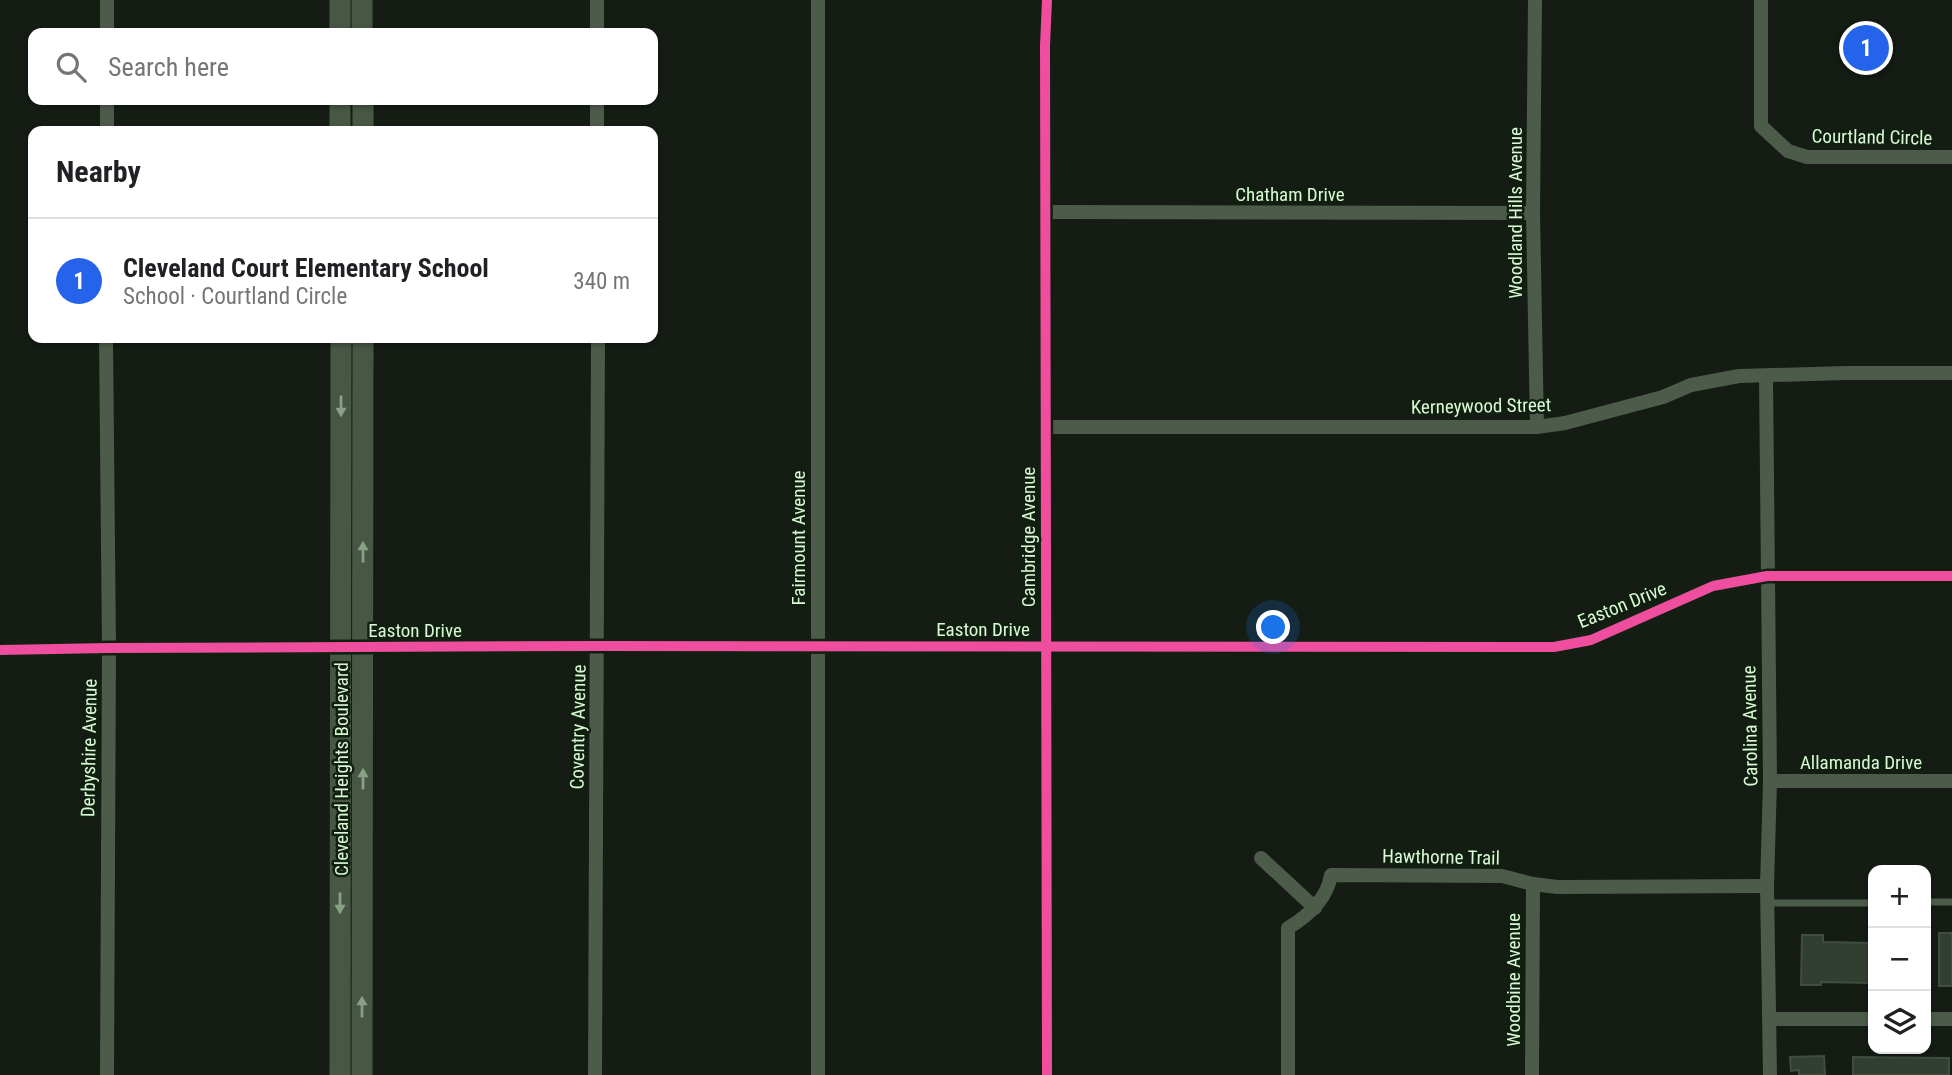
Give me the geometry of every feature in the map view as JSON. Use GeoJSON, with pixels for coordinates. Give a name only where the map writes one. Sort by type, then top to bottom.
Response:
{"type":"FeatureCollection","features":[{"type":"Feature","properties":{"kind":"street"},"geometry":{"type":"LineString","coordinates":[[107,0],[107,28]]}},
{"type":"Feature","properties":{"kind":"street"},"geometry":{"type":"LineString","coordinates":[[340,0],[340,28]]}},
{"type":"Feature","properties":{"kind":"street"},"geometry":{"type":"LineString","coordinates":[[362,0],[362,28]]}},
{"type":"Feature","properties":{"kind":"street"},"geometry":{"type":"LineString","coordinates":[[597,0],[597,28]]}},
{"type":"Feature","properties":{"kind":"street","name":"Fairmount Avenue"},"geometry":{"type":"LineString","coordinates":[[817,1075],[818,0]]}},
{"type":"Feature","properties":{"kind":"street","name":"Cambridge Avenue"},"geometry":{"type":"LineString","coordinates":[[1047,0],[1047,1075]]}},
{"type":"Feature","properties":{"kind":"street","name":"Woodland Hills Avenue"},"geometry":{"type":"LineString","coordinates":[[1535,0],[1537,427]]}},
{"type":"Feature","properties":{"kind":"street","name":"Courtland Circle"},"geometry":{"type":"LineString","coordinates":[[1762,0],[1761,126],[1788,152],[1807,157],[1952,157]]}},
{"type":"Feature","properties":{"kind":"street"},"geometry":{"type":"LineString","coordinates":[[107,105],[107,126]]}},
{"type":"Feature","properties":{"kind":"street"},"geometry":{"type":"LineString","coordinates":[[340,105],[340,126]]}},
{"type":"Feature","properties":{"kind":"street"},"geometry":{"type":"LineString","coordinates":[[363,105],[363,126]]}},
{"type":"Feature","properties":{"kind":"street"},"geometry":{"type":"LineString","coordinates":[[597,105],[597,126]]}},
{"type":"Feature","properties":{"kind":"street","name":"Chatham Drive"},"geometry":{"type":"LineString","coordinates":[[1046,212],[1534,213]]}},
{"type":"Feature","properties":{"kind":"street","name":"Derbyshire Avenue"},"geometry":{"type":"LineString","coordinates":[[106,343],[109,648],[107,1075]]}},
{"type":"Feature","properties":{"kind":"street","name":"Cleveland Heights Boulevard"},"geometry":{"type":"LineString","coordinates":[[340,1075],[341,343]]}},
{"type":"Feature","properties":{"kind":"street","name":"Cleveland Heights Boulevard"},"geometry":{"type":"LineString","coordinates":[[362,1075],[363,343]]}},
{"type":"Feature","properties":{"kind":"street","name":"Coventry Avenue"},"geometry":{"type":"LineString","coordinates":[[595,1075],[598,343]]}},
{"type":"Feature","properties":{"kind":"street","name":"Kerneywood Street"},"geometry":{"type":"LineString","coordinates":[[1046,428],[1537,427],[1565,423],[1651,400],[1690,385],[1739,376],[1952,373]]}},
{"type":"Feature","properties":{"kind":"street","name":"Carolina Avenue"},"geometry":{"type":"LineString","coordinates":[[1766,376],[1770,1075]]}},
{"type":"Feature","properties":{"kind":"street","name":"Easton Drive"},"geometry":{"type":"LineString","coordinates":[[0,650],[598,646],[1554,647],[1591,640],[1713,586],[1767,576],[1952,576]]}},
{"type":"Feature","properties":{"kind":"street","name":"Allamanda Drive"},"geometry":{"type":"LineString","coordinates":[[1770,781],[1952,781]]}},
{"type":"Feature","properties":{"kind":"street"},"geometry":{"type":"LineString","coordinates":[[1261,858],[1315,908]]}},
{"type":"Feature","properties":{"kind":"street","name":"Hawthorne Trail"},"geometry":{"type":"LineString","coordinates":[[1288,1075],[1288,928],[1315,908],[1329,884],[1331,875],[1502,876],[1557,887],[1767,886]]}},
{"type":"Feature","properties":{"kind":"street","name":"Woodbine Avenue"},"geometry":{"type":"LineString","coordinates":[[1532,884],[1532,1075]]}},
{"type":"Feature","properties":{"kind":"street"},"geometry":{"type":"LineString","coordinates":[[1770,1019],[1868,1019]]}},
{"type":"Feature","properties":{"kind":"street"},"geometry":{"type":"LineString","coordinates":[[1931,1019],[1952,1019]]}},
{"type":"Feature","properties":{"kind":"street"},"geometry":{"type":"LineString","coordinates":[[340,1051],[362,1051]]}},
{"type":"Feature","properties":{"kind":"lane"},"geometry":{"type":"LineString","coordinates":[[1931,902],[1952,902]]}},
{"type":"Feature","properties":{"kind":"lane"},"geometry":{"type":"LineString","coordinates":[[1767,903],[1868,903]]}},
{"type":"Feature","properties":{"kind":"building"},"geometry":{"type":"Polygon","coordinates":[[[1939,933],[1952,933],[1952,986],[1939,986],[1939,933]]]}},
{"type":"Feature","properties":{"kind":"building"},"geometry":{"type":"Polygon","coordinates":[[[1802,935],[1823,935],[1823,942],[1868,943],[1868,983],[1821,982],[1821,985],[1801,985],[1802,935]]]}},
{"type":"Feature","properties":{"kind":"building"},"geometry":{"type":"Polygon","coordinates":[[[1824,1056],[1825,1075],[1799,1075],[1799,1070],[1791,1071],[1790,1057],[1824,1056]]]}},
{"type":"Feature","properties":{"kind":"building"},"geometry":{"type":"Polygon","coordinates":[[[1853,1057],[1949,1058],[1949,1075],[1853,1075],[1853,1057]]]}},
{"type":"Feature","properties":{"kind":"cycle path"},"geometry":{"type":"LineString","coordinates":[[1047,0],[1047,1075]]}},
{"type":"Feature","properties":{"kind":"cycle path"},"geometry":{"type":"LineString","coordinates":[[0,650],[598,646],[1554,647],[1591,640],[1713,586],[1767,576],[1952,576]]}},
{"type":"Feature","properties":{"kind":"place","name":"Cleveland Court Elementary School"},"geometry":{"type":"Point","coordinates":[1866,48]}}]}
